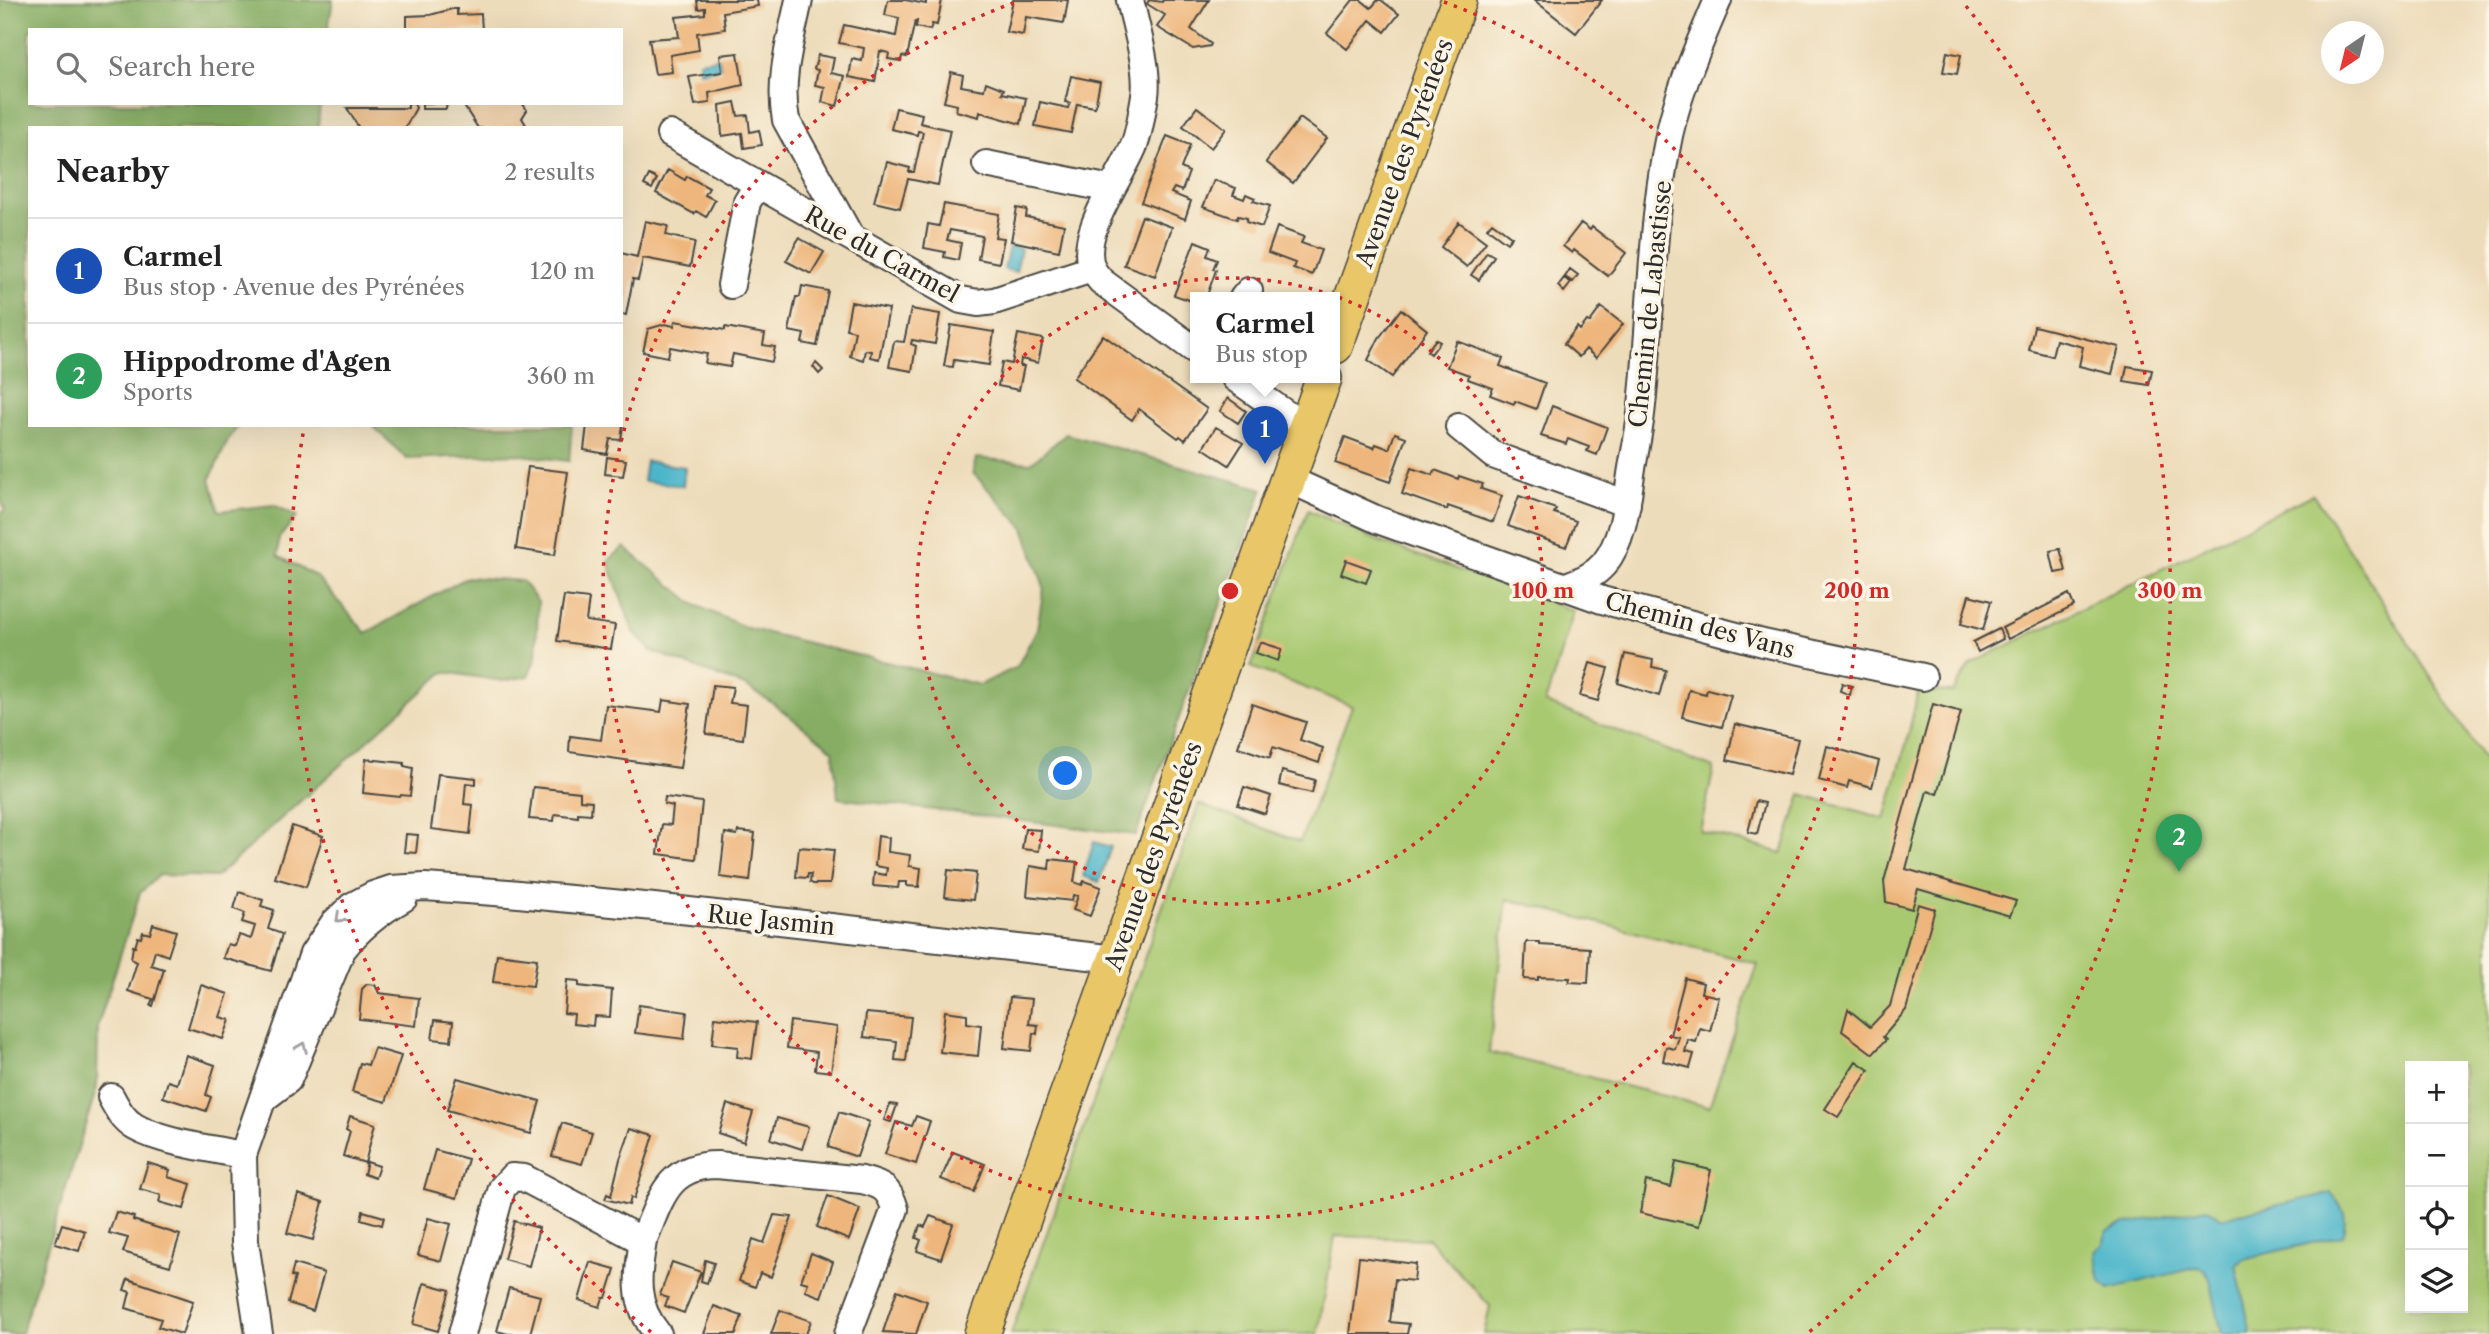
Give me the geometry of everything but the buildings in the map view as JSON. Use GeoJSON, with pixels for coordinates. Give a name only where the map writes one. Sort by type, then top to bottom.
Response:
{"type":"FeatureCollection","features":[{"type":"Feature","properties":{"kind":"main road","name":"Avenue des Pyrénées"},"geometry":{"type":"LineString","coordinates":[[1340,332],[1459,0]]}},
{"type":"Feature","properties":{"kind":"main road","name":"Avenue des Pyrénées"},"geometry":{"type":"LineString","coordinates":[[982,1334],[1322,383]]}},
{"type":"Feature","properties":{"kind":"street"},"geometry":{"type":"LineString","coordinates":[[799,0],[784,78],[783,104],[786,120],[851,238]]}},
{"type":"Feature","properties":{"kind":"street"},"geometry":{"type":"LineString","coordinates":[[1130,0],[1146,92],[1135,144],[1111,189],[1088,252],[1092,269],[1101,281],[1190,346]]}},
{"type":"Feature","properties":{"kind":"street","name":"Chemin de Labastisse"},"geometry":{"type":"LineString","coordinates":[[1564,587],[1592,576],[1605,562],[1617,542],[1642,407],[1657,213],[1666,149],[1675,110],[1718,0]]}},
{"type":"Feature","properties":{"kind":"street","name":"Rue du Carmel"},"geometry":{"type":"LineString","coordinates":[[670,134],[961,300],[978,303],[994,301],[1092,269]]}},
{"type":"Feature","properties":{"kind":"street"},"geometry":{"type":"LineString","coordinates":[[986,164],[1111,189]]}},
{"type":"Feature","properties":{"kind":"street"},"geometry":{"type":"LineString","coordinates":[[731,285],[747,202],[758,184]]}},
{"type":"Feature","properties":{"kind":"street"},"geometry":{"type":"LineString","coordinates":[[1242,383],[1306,428]]}},
{"type":"Feature","properties":{"kind":"street"},"geometry":{"type":"LineString","coordinates":[[1459,426],[1493,455],[1626,504]]}},
{"type":"Feature","properties":{"kind":"street","name":"Chemin des Vans"},"geometry":{"type":"LineString","coordinates":[[1288,478],[1378,520],[1602,600],[1763,643],[1923,677]]}},
{"type":"Feature","properties":{"kind":"street","name":"Rue Jasmin"},"geometry":{"type":"LineString","coordinates":[[259,1334],[245,1242],[243,1155],[313,954],[334,923],[352,906],[373,895],[391,889],[425,887],[654,906],[1116,959]]}},
{"type":"Feature","properties":{"kind":"street"},"geometry":{"type":"LineString","coordinates":[[111,1097],[119,1112],[136,1128],[183,1143],[243,1155]]}},
{"type":"Feature","properties":{"kind":"street"},"geometry":{"type":"LineString","coordinates":[[658,1334],[650,1325],[640,1301],[637,1277],[643,1241],[668,1185],[680,1174],[696,1167],[716,1165],[862,1180],[880,1184],[892,1197],[895,1209],[848,1334]]}},
{"type":"Feature","properties":{"kind":"street"},"geometry":{"type":"LineString","coordinates":[[462,1334],[502,1188],[512,1177],[524,1178],[643,1241]]}},
{"type":"Feature","properties":{"kind":"green space"},"geometry":{"type":"Polygon","coordinates":[[[0,0],[333,0],[328,28],[28,28],[28,105],[320,105],[318,126],[28,126],[28,427],[238,427],[228,440],[210,479],[219,511],[274,505],[297,516],[279,538],[278,556],[317,577],[366,633],[468,577],[522,581],[538,602],[536,657],[528,676],[503,681],[444,672],[216,877],[159,875],[140,893],[98,1025],[97,1087],[21,1334],[0,1334],[0,515],[5,509],[0,498],[0,0]]]}},
{"type":"Feature","properties":{"kind":"green space"},"geometry":{"type":"Polygon","coordinates":[[[374,427],[572,427],[569,461],[515,454],[407,459],[374,427]]]}},
{"type":"Feature","properties":{"kind":"green space"},"geometry":{"type":"Polygon","coordinates":[[[1066,434],[1263,489],[1136,835],[838,798],[833,750],[774,704],[745,686],[651,651],[633,631],[608,561],[624,547],[695,605],[747,628],[980,685],[1017,667],[1037,629],[1044,587],[1024,528],[973,473],[976,458],[1031,463],[1066,434]]]}},
{"type":"Feature","properties":{"kind":"green space"},"geometry":{"type":"Polygon","coordinates":[[[2313,494],[2489,768],[2489,1334],[1484,1334],[1490,1306],[1428,1239],[1335,1236],[1318,1334],[1011,1334],[1199,804],[1300,842],[1352,706],[1251,667],[1308,510],[1381,542],[1574,611],[1545,703],[1714,768],[1700,831],[1782,853],[1801,794],[1885,819],[1918,691],[1953,692],[1970,664],[2313,494]],[[1507,899],[1489,1052],[1709,1107],[1758,964],[1507,899]]]}},
{"type":"Feature","properties":{"kind":"water"},"geometry":{"type":"Polygon","coordinates":[[[719,58],[721,68],[700,72],[699,61],[719,58]]]}},
{"type":"Feature","properties":{"kind":"water"},"geometry":{"type":"Polygon","coordinates":[[[1009,246],[1021,249],[1016,272],[1004,269],[1009,246]]]}},
{"type":"Feature","properties":{"kind":"water"},"geometry":{"type":"Polygon","coordinates":[[[646,461],[685,467],[683,486],[643,481],[646,461]]]}},
{"type":"Feature","properties":{"kind":"water"},"geometry":{"type":"Polygon","coordinates":[[[1094,842],[1111,847],[1099,882],[1083,876],[1094,842]]]}},
{"type":"Feature","properties":{"kind":"water"},"geometry":{"type":"Polygon","coordinates":[[[2331,1193],[2344,1213],[2342,1236],[2247,1258],[2236,1265],[2251,1334],[2222,1334],[2210,1279],[2204,1269],[2199,1267],[2109,1289],[2100,1281],[2096,1250],[2103,1244],[2107,1231],[2122,1225],[2207,1208],[2220,1217],[2225,1217],[2331,1193]]]}},
{"type":"Feature","properties":{"kind":"place","name":"Carmel"},"geometry":{"type":"Point","coordinates":[1265,464]}},
{"type":"Feature","properties":{"kind":"place","name":"Hippodrome d'Agen"},"geometry":{"type":"Point","coordinates":[2179,872]}}]}
